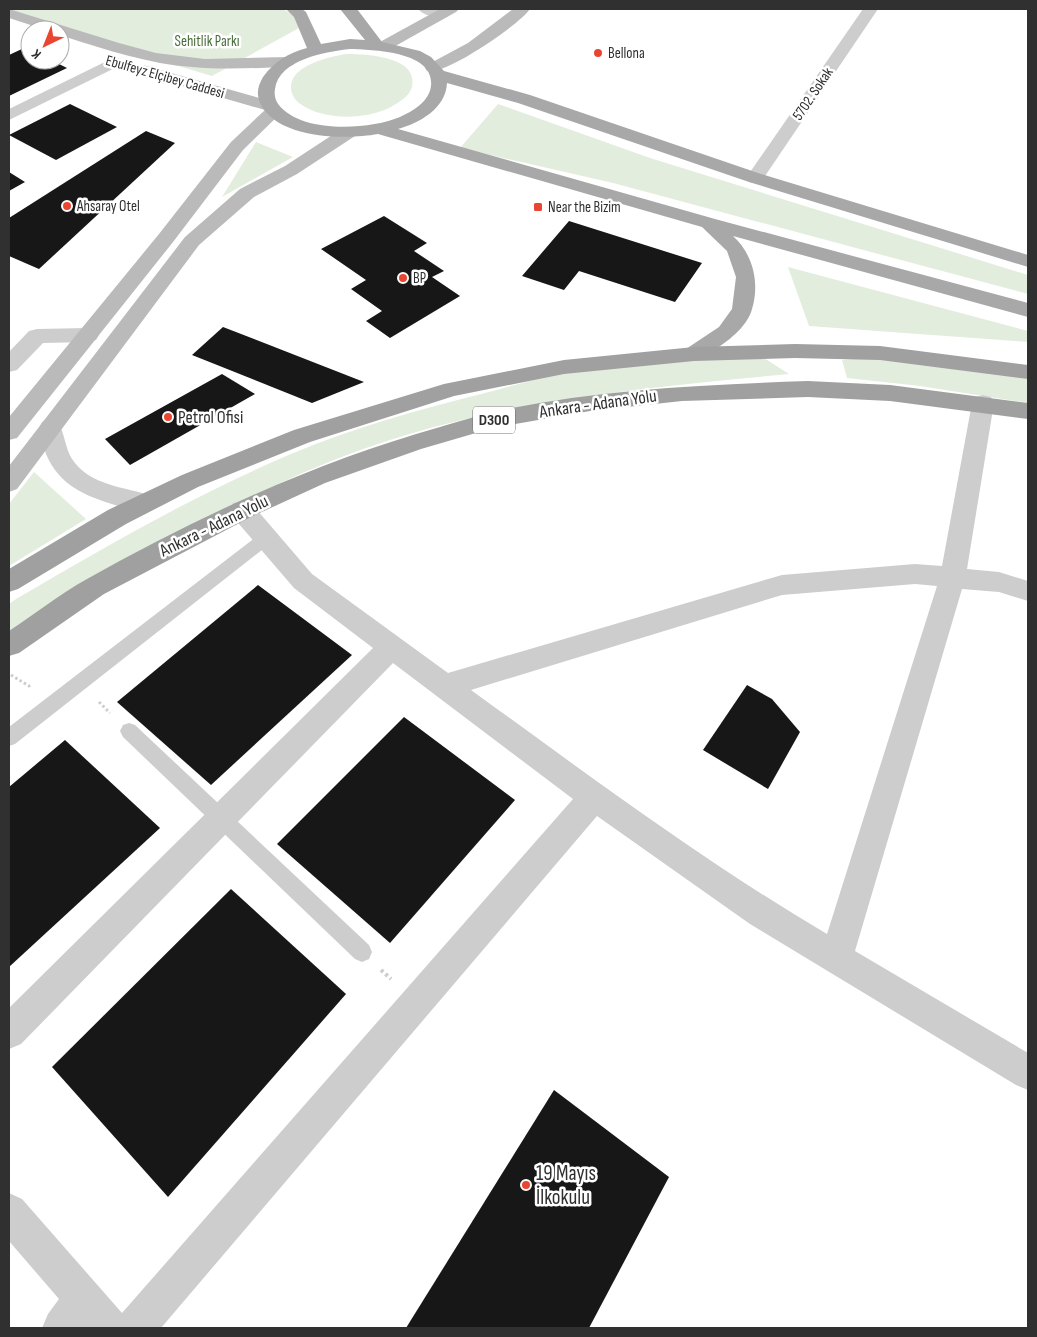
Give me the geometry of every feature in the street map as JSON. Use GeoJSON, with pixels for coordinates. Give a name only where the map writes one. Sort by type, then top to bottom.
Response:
{"type":"FeatureCollection","features":[{"type":"Feature","properties":{"kind":"highway","name":"D300"},"geometry":{"type":"LineString","coordinates":[[9,582],[144,502],[260,451],[335,425],[452,389],[564,367],[694,354],[795,351],[880,353],[1028,372]]}},
{"type":"Feature","properties":{"kind":"highway","name":"Ankara - Adana Yolu"},"geometry":{"type":"LineString","coordinates":[[9,645],[95,587],[242,510],[317,477],[413,443],[493,420],[590,403],[682,393],[808,389],[890,393],[1028,411]]}},
{"type":"Feature","properties":{"kind":"main road"},"geometry":{"type":"LineString","coordinates":[[293,9],[301,15],[316,50]]}},
{"type":"Feature","properties":{"kind":"main road"},"geometry":{"type":"LineString","coordinates":[[348,9],[380,45]]}},
{"type":"Feature","properties":{"kind":"main road"},"geometry":{"type":"LineString","coordinates":[[436,71],[474,46],[522,9]]}},
{"type":"Feature","properties":{"kind":"main road"},"geometry":{"type":"LineString","coordinates":[[380,45],[447,11]]}},
{"type":"Feature","properties":{"kind":"main road","name":"Ebulfeyz Elçibey Caddesi"},"geometry":{"type":"LineString","coordinates":[[9,13],[139,54],[177,61],[212,64],[287,62]]}},
{"type":"Feature","properties":{"kind":"main road"},"geometry":{"type":"LineString","coordinates":[[436,71],[440,84],[433,102],[424,110],[404,121],[379,129],[349,132],[326,131],[305,127],[287,120],[273,109],[267,98],[266,88],[270,79],[287,62],[316,50],[350,44],[380,45],[414,54],[436,71],[755,178],[1028,261]]}},
{"type":"Feature","properties":{"kind":"main road","name":"Ebulfeyz Elçibey Caddesi"},"geometry":{"type":"LineString","coordinates":[[70,49],[273,109]]}},
{"type":"Feature","properties":{"kind":"main road"},"geometry":{"type":"LineString","coordinates":[[9,432],[237,146],[273,109]]}},
{"type":"Feature","properties":{"kind":"main road"},"geometry":{"type":"LineString","coordinates":[[379,129],[708,223],[1028,310]]}},
{"type":"Feature","properties":{"kind":"main road"},"geometry":{"type":"LineString","coordinates":[[9,483],[192,241],[247,194],[291,170],[349,132]]}},
{"type":"Feature","properties":{"kind":"main road"},"geometry":{"type":"LineString","coordinates":[[694,354],[726,332],[742,310],[746,277],[736,249],[708,223]]}},
{"type":"Feature","properties":{"kind":"street"},"geometry":{"type":"LineString","coordinates":[[426,9],[447,11]]}},
{"type":"Feature","properties":{"kind":"street","name":"5702. Sokak"},"geometry":{"type":"LineString","coordinates":[[755,178],[870,9]]}},
{"type":"Feature","properties":{"kind":"street"},"geometry":{"type":"LineString","coordinates":[[9,115],[115,62]]}},
{"type":"Feature","properties":{"kind":"street"},"geometry":{"type":"LineString","coordinates":[[9,365],[36,336],[88,335]]}},
{"type":"Feature","properties":{"kind":"street"},"geometry":{"type":"LineString","coordinates":[[836,958],[952,577],[983,404]]}},
{"type":"Feature","properties":{"kind":"street"},"geometry":{"type":"LineString","coordinates":[[50,428],[58,456],[67,470],[89,487],[113,497],[144,502]]}},
{"type":"Feature","properties":{"kind":"street"},"geometry":{"type":"LineString","coordinates":[[242,510],[303,581],[594,797],[761,913],[1028,1073]]}},
{"type":"Feature","properties":{"kind":"street"},"geometry":{"type":"LineString","coordinates":[[443,686],[782,585],[915,574],[999,582],[1028,590]]}},
{"type":"Feature","properties":{"kind":"street"},"geometry":{"type":"LineString","coordinates":[[9,1032],[393,646]]}},
{"type":"Feature","properties":{"kind":"street"},"geometry":{"type":"LineString","coordinates":[[134,1328],[594,797]]}},
{"type":"Feature","properties":{"kind":"street"},"geometry":{"type":"LineString","coordinates":[[9,1212],[109,1328]]}},
{"type":"Feature","properties":{"kind":"street"},"geometry":{"type":"LineString","coordinates":[[62,1328],[84,1298]]}},
{"type":"Feature","properties":{"kind":"lane"},"geometry":{"type":"LineString","coordinates":[[9,738],[266,538]]}},
{"type":"Feature","properties":{"kind":"lane"},"geometry":{"type":"LineString","coordinates":[[129,731],[220,820],[362,952]]}},
{"type":"Feature","properties":{"kind":"path"},"geometry":{"type":"LineString","coordinates":[[9,673],[30,686]]}},
{"type":"Feature","properties":{"kind":"path"},"geometry":{"type":"LineString","coordinates":[[80,683],[129,731]]}},
{"type":"Feature","properties":{"kind":"green space","name":"Sehitlik Parkı"},"geometry":{"type":"Polygon","coordinates":[[[9,9],[282,9],[310,22],[212,76],[70,34],[70,20],[23,20],[9,16],[9,9]]]}},
{"type":"Feature","properties":{"kind":"green space"},"geometry":{"type":"Polygon","coordinates":[[[346,54],[377,56],[399,63],[407,69],[412,77],[411,91],[391,107],[381,111],[344,117],[332,116],[309,109],[294,98],[291,87],[297,73],[312,63],[346,54]]]}},
{"type":"Feature","properties":{"kind":"green space"},"geometry":{"type":"Polygon","coordinates":[[[498,104],[650,158],[1028,275],[1028,294],[613,183],[460,148],[498,104]]]}},
{"type":"Feature","properties":{"kind":"green space"},"geometry":{"type":"Polygon","coordinates":[[[256,142],[293,157],[222,197],[256,142]]]}},
{"type":"Feature","properties":{"kind":"green space"},"geometry":{"type":"Polygon","coordinates":[[[788,267],[1028,331],[1028,342],[809,326],[788,267]]]}},
{"type":"Feature","properties":{"kind":"green space"},"geometry":{"type":"Polygon","coordinates":[[[761,356],[789,374],[623,391],[568,399],[459,421],[405,435],[352,453],[262,491],[218,513],[91,586],[9,639],[9,604],[16,599],[117,541],[220,486],[314,445],[362,427],[411,412],[558,374],[608,366],[761,356]]]}},
{"type":"Feature","properties":{"kind":"green space"},"geometry":{"type":"Polygon","coordinates":[[[872,357],[997,369],[1028,375],[1028,403],[920,386],[847,378],[842,360],[872,357]]]}},
{"type":"Feature","properties":{"kind":"green space"},"geometry":{"type":"Polygon","coordinates":[[[34,472],[86,519],[9,566],[9,504],[34,472]]]}},
{"type":"Feature","properties":{"kind":"building"},"geometry":{"type":"Polygon","coordinates":[[[20,50],[20,70],[63,70],[9,96],[9,55],[20,50]]]}},
{"type":"Feature","properties":{"kind":"building"},"geometry":{"type":"Polygon","coordinates":[[[70,104],[117,127],[56,160],[9,135],[70,104]]]}},
{"type":"Feature","properties":{"kind":"building"},"geometry":{"type":"Polygon","coordinates":[[[146,131],[175,143],[39,269],[9,256],[9,218],[146,131]]]}},
{"type":"Feature","properties":{"kind":"building"},"geometry":{"type":"Polygon","coordinates":[[[9,172],[25,182],[9,191],[9,172]]]}},
{"type":"Feature","properties":{"kind":"building"},"geometry":{"type":"Polygon","coordinates":[[[384,216],[427,243],[414,251],[444,271],[432,277],[460,296],[390,338],[366,321],[382,311],[351,289],[366,280],[321,249],[384,216]]]}},
{"type":"Feature","properties":{"kind":"building"},"geometry":{"type":"Polygon","coordinates":[[[569,221],[702,263],[675,302],[579,271],[564,290],[522,276],[569,221]]]}},
{"type":"Feature","properties":{"kind":"building"},"geometry":{"type":"Polygon","coordinates":[[[223,327],[364,382],[312,403],[192,355],[223,327]]]}},
{"type":"Feature","properties":{"kind":"building"},"geometry":{"type":"Polygon","coordinates":[[[222,374],[255,394],[130,465],[105,439],[222,374]]]}},
{"type":"Feature","properties":{"kind":"building"},"geometry":{"type":"Polygon","coordinates":[[[258,585],[352,655],[211,785],[117,702],[258,585]]]}},
{"type":"Feature","properties":{"kind":"building"},"geometry":{"type":"Polygon","coordinates":[[[747,685],[772,699],[800,732],[768,789],[703,750],[747,685]]]}},
{"type":"Feature","properties":{"kind":"building"},"geometry":{"type":"Polygon","coordinates":[[[404,717],[515,800],[390,943],[277,844],[404,717]]]}},
{"type":"Feature","properties":{"kind":"building"},"geometry":{"type":"Polygon","coordinates":[[[65,740],[160,828],[9,967],[9,787],[65,740]]]}},
{"type":"Feature","properties":{"kind":"building"},"geometry":{"type":"Polygon","coordinates":[[[231,889],[346,994],[168,1197],[52,1067],[231,889]]]}},
{"type":"Feature","properties":{"kind":"building"},"geometry":{"type":"Polygon","coordinates":[[[554,1090],[669,1177],[589,1328],[406,1328],[554,1090]]]}},
{"type":"Feature","properties":{"kind":"place","name":"Bellona"},"geometry":{"type":"Point","coordinates":[598,53]}},
{"type":"Feature","properties":{"kind":"place","name":"Ahsaray Otel"},"geometry":{"type":"Point","coordinates":[67,206]}},
{"type":"Feature","properties":{"kind":"place","name":"Near the Bizim"},"geometry":{"type":"Point","coordinates":[538,207]}},
{"type":"Feature","properties":{"kind":"place","name":"BP"},"geometry":{"type":"Point","coordinates":[403,278]}},
{"type":"Feature","properties":{"kind":"place","name":"Petrol Ofisi"},"geometry":{"type":"Point","coordinates":[168,417]}},
{"type":"Feature","properties":{"kind":"place","name":"19 Mayıs İlkokulu"},"geometry":{"type":"Point","coordinates":[526,1185]}}]}
